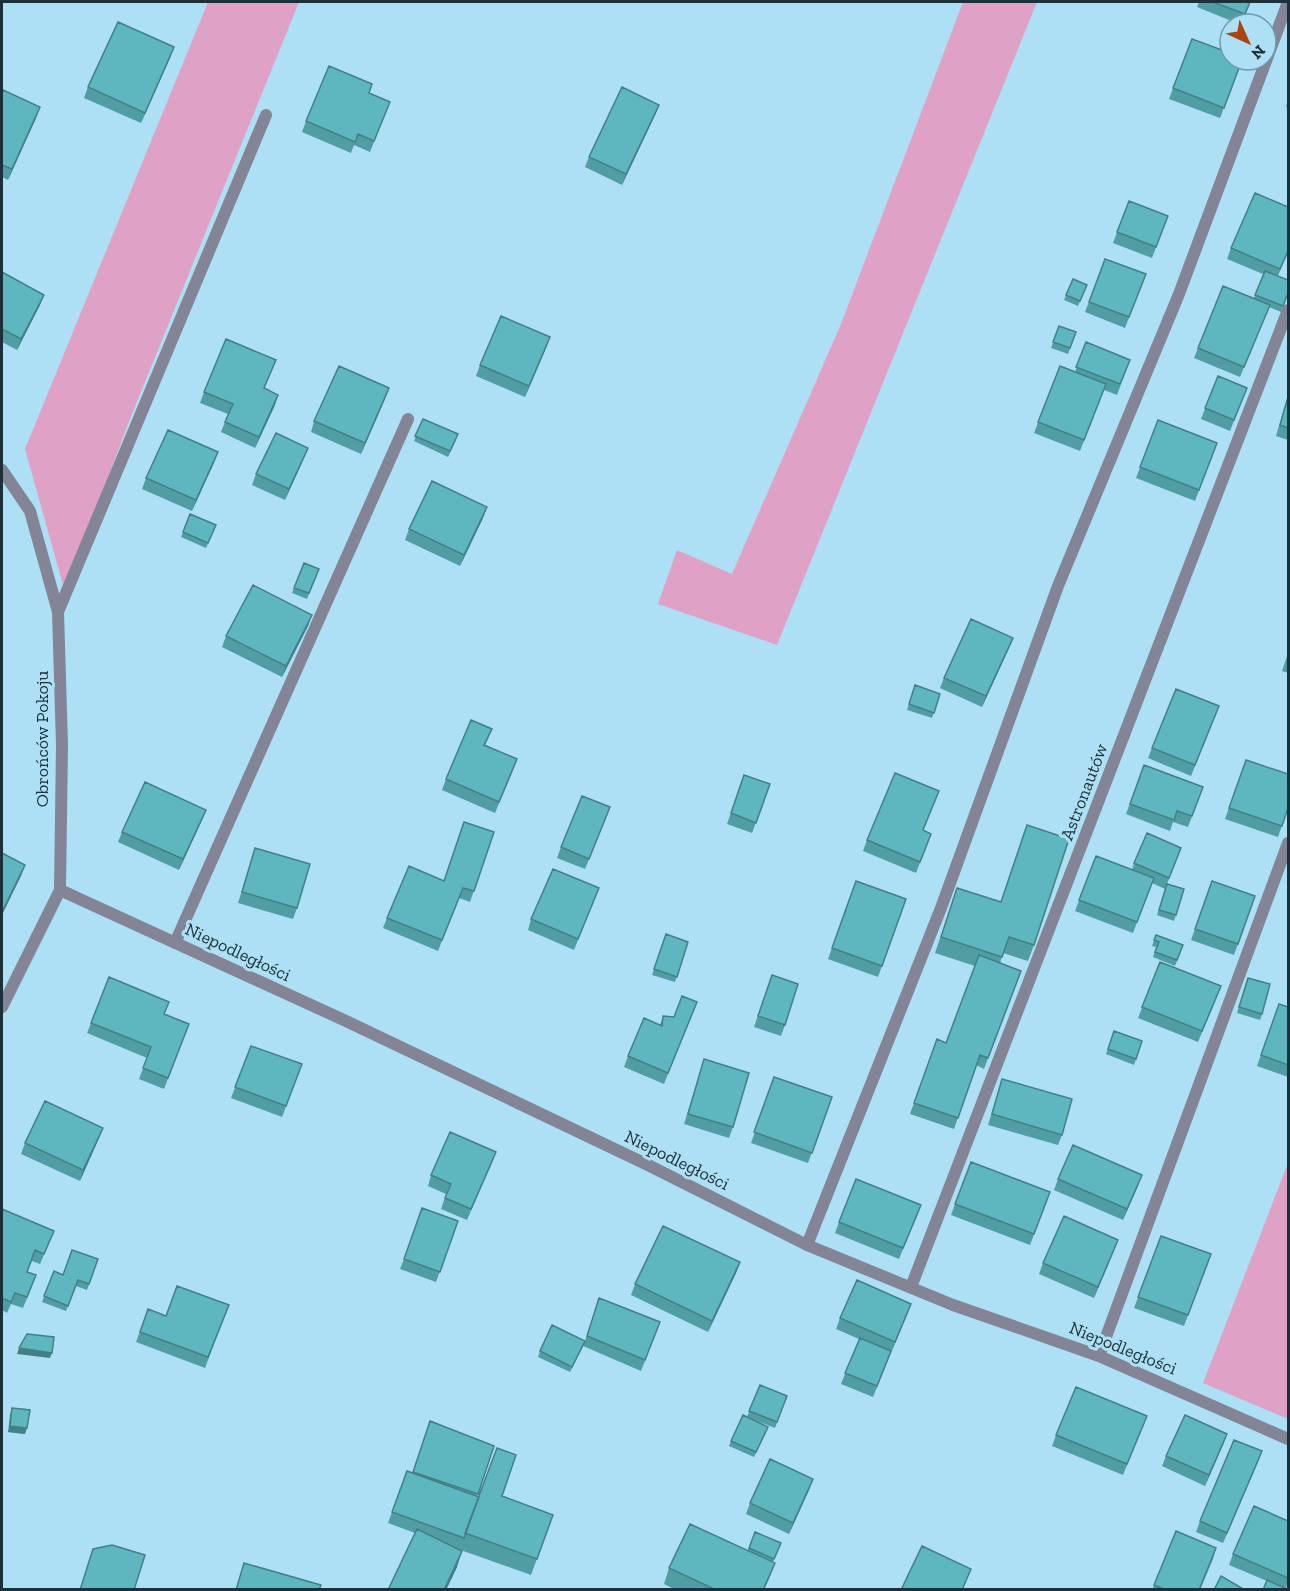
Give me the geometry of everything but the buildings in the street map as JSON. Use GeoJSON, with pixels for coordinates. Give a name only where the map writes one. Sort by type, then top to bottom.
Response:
{"type":"FeatureCollection","features":[{"type":"Feature","properties":{"kind":"street"},"geometry":{"type":"LineString","coordinates":[[807,1245],[942,908],[1058,586],[1179,294],[1288,2]]}},
{"type":"Feature","properties":{"kind":"street"},"geometry":{"type":"LineString","coordinates":[[58,612],[266,115]]}},
{"type":"Feature","properties":{"kind":"street","name":"Astronautów"},"geometry":{"type":"LineString","coordinates":[[911,1287],[1288,310]]}},
{"type":"Feature","properties":{"kind":"street"},"geometry":{"type":"LineString","coordinates":[[176,943],[408,419]]}},
{"type":"Feature","properties":{"kind":"street","name":"Obrońców Pokoju"},"geometry":{"type":"LineString","coordinates":[[2,470],[30,511],[58,612],[62,745],[60,890],[2,1007]]}},
{"type":"Feature","properties":{"kind":"street"},"geometry":{"type":"LineString","coordinates":[[1099,1356],[1288,843]]}},
{"type":"Feature","properties":{"kind":"street","name":"Niepodległości"},"geometry":{"type":"LineString","coordinates":[[60,890],[584,1134],[807,1245],[911,1287],[1099,1356],[1288,1438]]}},
{"type":"Feature","properties":{"kind":"shaded area"},"geometry":{"type":"Polygon","coordinates":[[[208,2],[299,2],[128,424],[65,592],[25,449],[208,2]]]}},
{"type":"Feature","properties":{"kind":"shaded area"},"geometry":{"type":"Polygon","coordinates":[[[963,2],[1037,2],[777,645],[658,604],[677,550],[732,574],[841,324],[963,2]]]}},
{"type":"Feature","properties":{"kind":"shaded area"},"geometry":{"type":"Polygon","coordinates":[[[1288,1163],[1288,1419],[1203,1383],[1288,1163]]]}}]}
